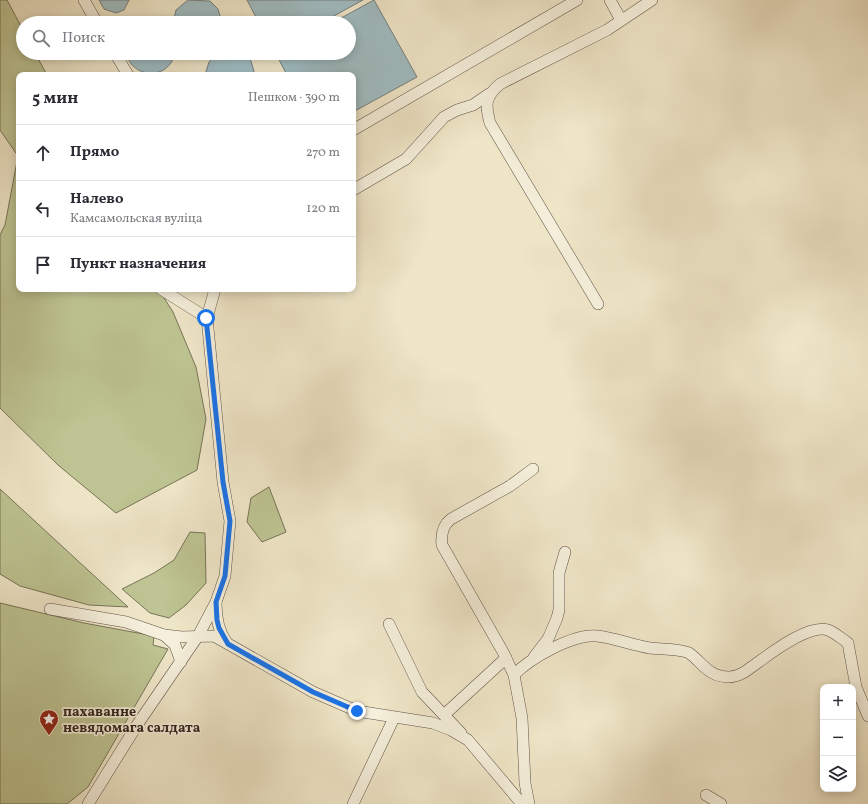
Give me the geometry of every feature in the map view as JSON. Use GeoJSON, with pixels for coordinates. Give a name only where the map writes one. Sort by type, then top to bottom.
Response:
{"type":"FeatureCollection","features":[{"type":"Feature","properties":{"kind":"street"},"geometry":{"type":"LineString","coordinates":[[84,0],[93,16]]}},
{"type":"Feature","properties":{"kind":"street"},"geometry":{"type":"LineString","coordinates":[[610,0],[621,20]]}},
{"type":"Feature","properties":{"kind":"street"},"geometry":{"type":"LineString","coordinates":[[356,188],[406,159],[444,117],[457,110],[473,105],[500,84],[607,30],[652,0]]}},
{"type":"Feature","properties":{"kind":"street"},"geometry":{"type":"LineString","coordinates":[[356,128],[570,2]]}},
{"type":"Feature","properties":{"kind":"street"},"geometry":{"type":"LineString","coordinates":[[119,60],[126,72]]}},
{"type":"Feature","properties":{"kind":"street"},"geometry":{"type":"LineString","coordinates":[[489,94],[486,109],[490,124],[598,304]]}},
{"type":"Feature","properties":{"kind":"street"},"geometry":{"type":"LineString","coordinates":[[167,292],[206,318]]}},
{"type":"Feature","properties":{"kind":"street"},"geometry":{"type":"LineString","coordinates":[[88,804],[137,725],[198,636],[216,602],[225,576],[230,521],[223,482],[206,318],[214,292]]}},
{"type":"Feature","properties":{"kind":"street"},"geometry":{"type":"LineString","coordinates":[[529,804],[525,783],[522,718],[514,675],[506,658],[442,545],[441,535],[445,525],[451,519],[510,486],[533,468]]}},
{"type":"Feature","properties":{"kind":"street"},"geometry":{"type":"LineString","coordinates":[[514,675],[528,663],[548,639],[557,618],[559,610],[559,573],[565,552]]}},
{"type":"Feature","properties":{"kind":"street"},"geometry":{"type":"LineString","coordinates":[[216,602],[219,628],[228,644]]}},
{"type":"Feature","properties":{"kind":"street"},"geometry":{"type":"LineString","coordinates":[[50,609],[126,622],[164,635],[182,637],[214,636],[313,692],[357,711],[433,723],[451,730],[468,740]]}},
{"type":"Feature","properties":{"kind":"street"},"geometry":{"type":"LineString","coordinates":[[389,624],[422,692],[468,740],[522,804]]}},
{"type":"Feature","properties":{"kind":"street"},"geometry":{"type":"LineString","coordinates":[[528,663],[580,638],[595,636],[610,638],[649,648],[688,652],[705,670],[728,678],[738,676],[767,656],[810,630],[827,630],[848,643],[856,687],[868,716]]}},
{"type":"Feature","properties":{"kind":"street"},"geometry":{"type":"LineString","coordinates":[[164,635],[175,645],[181,662]]}},
{"type":"Feature","properties":{"kind":"street"},"geometry":{"type":"LineString","coordinates":[[444,715],[506,658]]}},
{"type":"Feature","properties":{"kind":"street"},"geometry":{"type":"LineString","coordinates":[[353,804],[394,718]]}},
{"type":"Feature","properties":{"kind":"street"},"geometry":{"type":"LineString","coordinates":[[706,795],[721,804]]}},
{"type":"Feature","properties":{"kind":"green space"},"geometry":{"type":"Polygon","coordinates":[[[0,0],[7,0],[16,17],[16,60],[39,60],[45,72],[16,72],[16,153],[0,130],[0,0]]]}},
{"type":"Feature","properties":{"kind":"green space"},"geometry":{"type":"Polygon","coordinates":[[[16,167],[16,292],[164,292],[164,298],[173,312],[196,367],[206,419],[197,470],[116,513],[58,465],[0,408],[0,235],[5,225],[16,167]]]}},
{"type":"Feature","properties":{"kind":"green space"},"geometry":{"type":"Polygon","coordinates":[[[269,487],[286,532],[262,542],[247,522],[251,498],[269,487]]]}},
{"type":"Feature","properties":{"kind":"green space"},"geometry":{"type":"Polygon","coordinates":[[[0,489],[128,607],[89,605],[20,586],[0,574],[0,489]]]}},
{"type":"Feature","properties":{"kind":"green space"},"geometry":{"type":"Polygon","coordinates":[[[190,532],[205,533],[206,583],[186,605],[169,618],[150,613],[122,589],[154,573],[174,560],[190,532]]]}},
{"type":"Feature","properties":{"kind":"green space"},"geometry":{"type":"Polygon","coordinates":[[[0,603],[84,623],[154,636],[153,645],[168,649],[88,787],[67,804],[0,804],[0,603]]]}},
{"type":"Feature","properties":{"kind":"water"},"geometry":{"type":"Polygon","coordinates":[[[99,0],[129,0],[124,10],[116,13],[104,9],[99,0]]]}},
{"type":"Feature","properties":{"kind":"water"},"geometry":{"type":"Polygon","coordinates":[[[188,0],[210,1],[218,9],[220,16],[175,16],[176,10],[188,0]]]}},
{"type":"Feature","properties":{"kind":"water"},"geometry":{"type":"Polygon","coordinates":[[[247,0],[363,0],[334,16],[255,16],[247,0]]]}},
{"type":"Feature","properties":{"kind":"water"},"geometry":{"type":"Polygon","coordinates":[[[374,0],[417,77],[356,110],[356,72],[285,72],[279,60],[356,60],[356,16],[345,16],[374,0]]]}},
{"type":"Feature","properties":{"kind":"water"},"geometry":{"type":"Polygon","coordinates":[[[129,60],[172,60],[166,68],[158,72],[143,72],[135,68],[129,60]]]}},
{"type":"Feature","properties":{"kind":"water"},"geometry":{"type":"Polygon","coordinates":[[[211,60],[250,60],[254,72],[206,72],[211,60]]]}},
{"type":"Feature","properties":{"kind":"place","name":"пахаванне невядомага салдата"},"geometry":{"type":"Point","coordinates":[49,736]}},
{"type":"Feature","properties":{"kind":"route"},"geometry":{"type":"LineString","coordinates":[[206,318],[221,448],[223,482],[230,521],[225,576],[216,602],[217,620],[222,636],[228,644],[271,670],[313,692],[357,711]]}}]}
